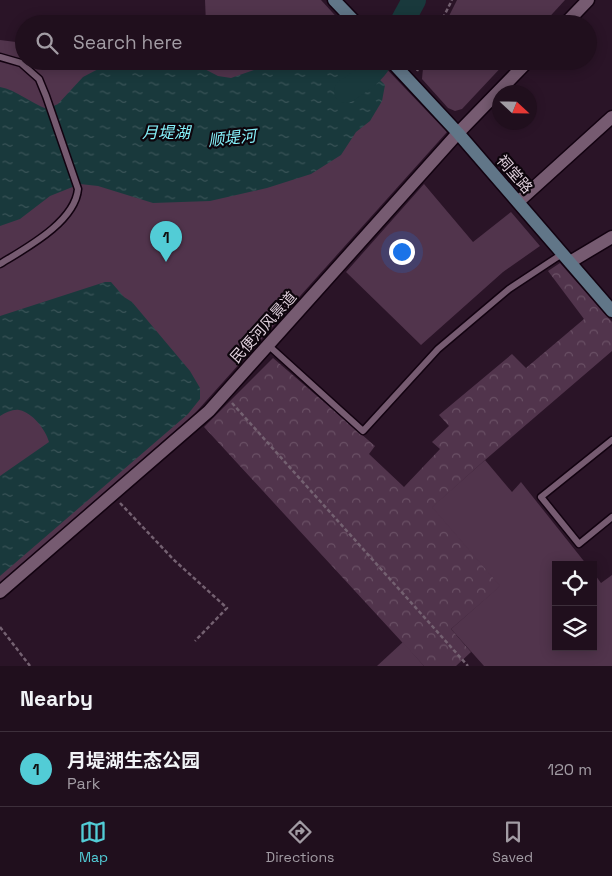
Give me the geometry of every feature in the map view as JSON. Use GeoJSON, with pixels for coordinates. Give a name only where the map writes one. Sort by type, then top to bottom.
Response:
{"type":"FeatureCollection","features":[{"type":"Feature","properties":{"kind":"street"},"geometry":{"type":"LineString","coordinates":[[334,0],[348,15]]}},
{"type":"Feature","properties":{"kind":"street"},"geometry":{"type":"LineString","coordinates":[[574,15],[588,0]]}},
{"type":"Feature","properties":{"kind":"street","name":"祠堂路"},"geometry":{"type":"LineString","coordinates":[[399,70],[458,133],[612,311]]}},
{"type":"Feature","properties":{"kind":"street","name":"民便河风景道"},"geometry":{"type":"LineString","coordinates":[[0,592],[209,411],[458,133],[519,70]]}},
{"type":"Feature","properties":{"kind":"street"},"geometry":{"type":"LineString","coordinates":[[518,202],[612,118]]}},
{"type":"Feature","properties":{"kind":"street"},"geometry":{"type":"LineString","coordinates":[[566,258],[612,237]]}},
{"type":"Feature","properties":{"kind":"lane"},"geometry":{"type":"LineString","coordinates":[[0,57],[15,61]]}},
{"type":"Feature","properties":{"kind":"lane"},"geometry":{"type":"LineString","coordinates":[[0,264],[51,229],[68,213],[77,198],[78,189],[46,96],[39,79],[29,70]]}},
{"type":"Feature","properties":{"kind":"lane"},"geometry":{"type":"LineString","coordinates":[[268,345],[363,431],[438,349],[509,289],[566,258]]}},
{"type":"Feature","properties":{"kind":"lane"},"geometry":{"type":"LineString","coordinates":[[612,440],[542,497],[579,544],[612,517]]}},
{"type":"Feature","properties":{"kind":"path"},"geometry":{"type":"LineString","coordinates":[[444,15],[452,0]]}},
{"type":"Feature","properties":{"kind":"path"},"geometry":{"type":"LineString","coordinates":[[224,394],[468,666]]}},
{"type":"Feature","properties":{"kind":"path"},"geometry":{"type":"LineString","coordinates":[[112,495],[174,560],[227,608],[195,641]]}},
{"type":"Feature","properties":{"kind":"path"},"geometry":{"type":"LineString","coordinates":[[0,627],[30,666]]}},
{"type":"Feature","properties":{"kind":"green space"},"geometry":{"type":"Polygon","coordinates":[[[205,0],[321,0],[335,15],[206,15],[205,0]]]}},
{"type":"Feature","properties":{"kind":"green space"},"geometry":{"type":"Polygon","coordinates":[[[457,0],[565,0],[551,15],[450,15],[457,0]]]}},
{"type":"Feature","properties":{"kind":"green space"},"geometry":{"type":"Polygon","coordinates":[[[0,40],[15,42],[15,70],[388,70],[447,132],[189,420],[0,584],[0,40]]]}},
{"type":"Feature","properties":{"kind":"green space"},"geometry":{"type":"Polygon","coordinates":[[[423,70],[499,70],[462,109],[455,111],[448,108],[422,79],[423,70]]]}},
{"type":"Feature","properties":{"kind":"green space"},"geometry":{"type":"Polygon","coordinates":[[[424,184],[473,242],[511,212],[540,246],[503,272],[421,345],[346,272],[424,184]]]}},
{"type":"Feature","properties":{"kind":"green space"},"geometry":{"type":"Polygon","coordinates":[[[560,263],[612,322],[612,351],[433,507],[501,586],[451,629],[471,652],[456,666],[424,666],[204,427],[273,358],[375,446],[369,454],[404,487],[440,449],[432,442],[449,426],[439,415],[512,354],[526,368],[584,319],[548,271],[560,263]]]}},
{"type":"Feature","properties":{"kind":"green space"},"geometry":{"type":"Polygon","coordinates":[[[485,460],[512,492],[521,482],[584,561],[552,561],[552,651],[597,651],[597,578],[601,583],[612,575],[612,666],[484,666],[451,629],[500,586],[432,507],[485,460]]]}},
{"type":"Feature","properties":{"kind":"green space"},"geometry":{"type":"Polygon","coordinates":[[[403,642],[424,666],[377,666],[403,642]]]}},
{"type":"Feature","properties":{"kind":"water","name":"月堤湖"},"geometry":{"type":"Polygon","coordinates":[[[96,70],[206,70],[218,76],[231,78],[254,70],[370,70],[385,85],[382,101],[370,121],[356,132],[341,155],[311,174],[267,188],[210,201],[153,203],[98,186],[80,184],[50,196],[20,219],[0,226],[0,87],[47,109],[58,104],[83,77],[96,70]]]}},
{"type":"Feature","properties":{"kind":"water"},"geometry":{"type":"Polygon","coordinates":[[[105,282],[111,282],[124,297],[132,302],[190,371],[200,388],[200,399],[188,414],[0,576],[0,476],[49,442],[38,422],[24,411],[14,410],[0,416],[0,316],[105,282]]]}},
{"type":"Feature","properties":{"kind":"waterway","name":"顺堤河"},"geometry":{"type":"LineString","coordinates":[[406,15],[414,0]]}},
{"type":"Feature","properties":{"kind":"waterway","name":"顺堤河"},"geometry":{"type":"LineString","coordinates":[[346,91],[373,70]]}},
{"type":"Feature","properties":{"kind":"place","name":"月堤湖生态公园"},"geometry":{"type":"Point","coordinates":[166,262]}}]}
